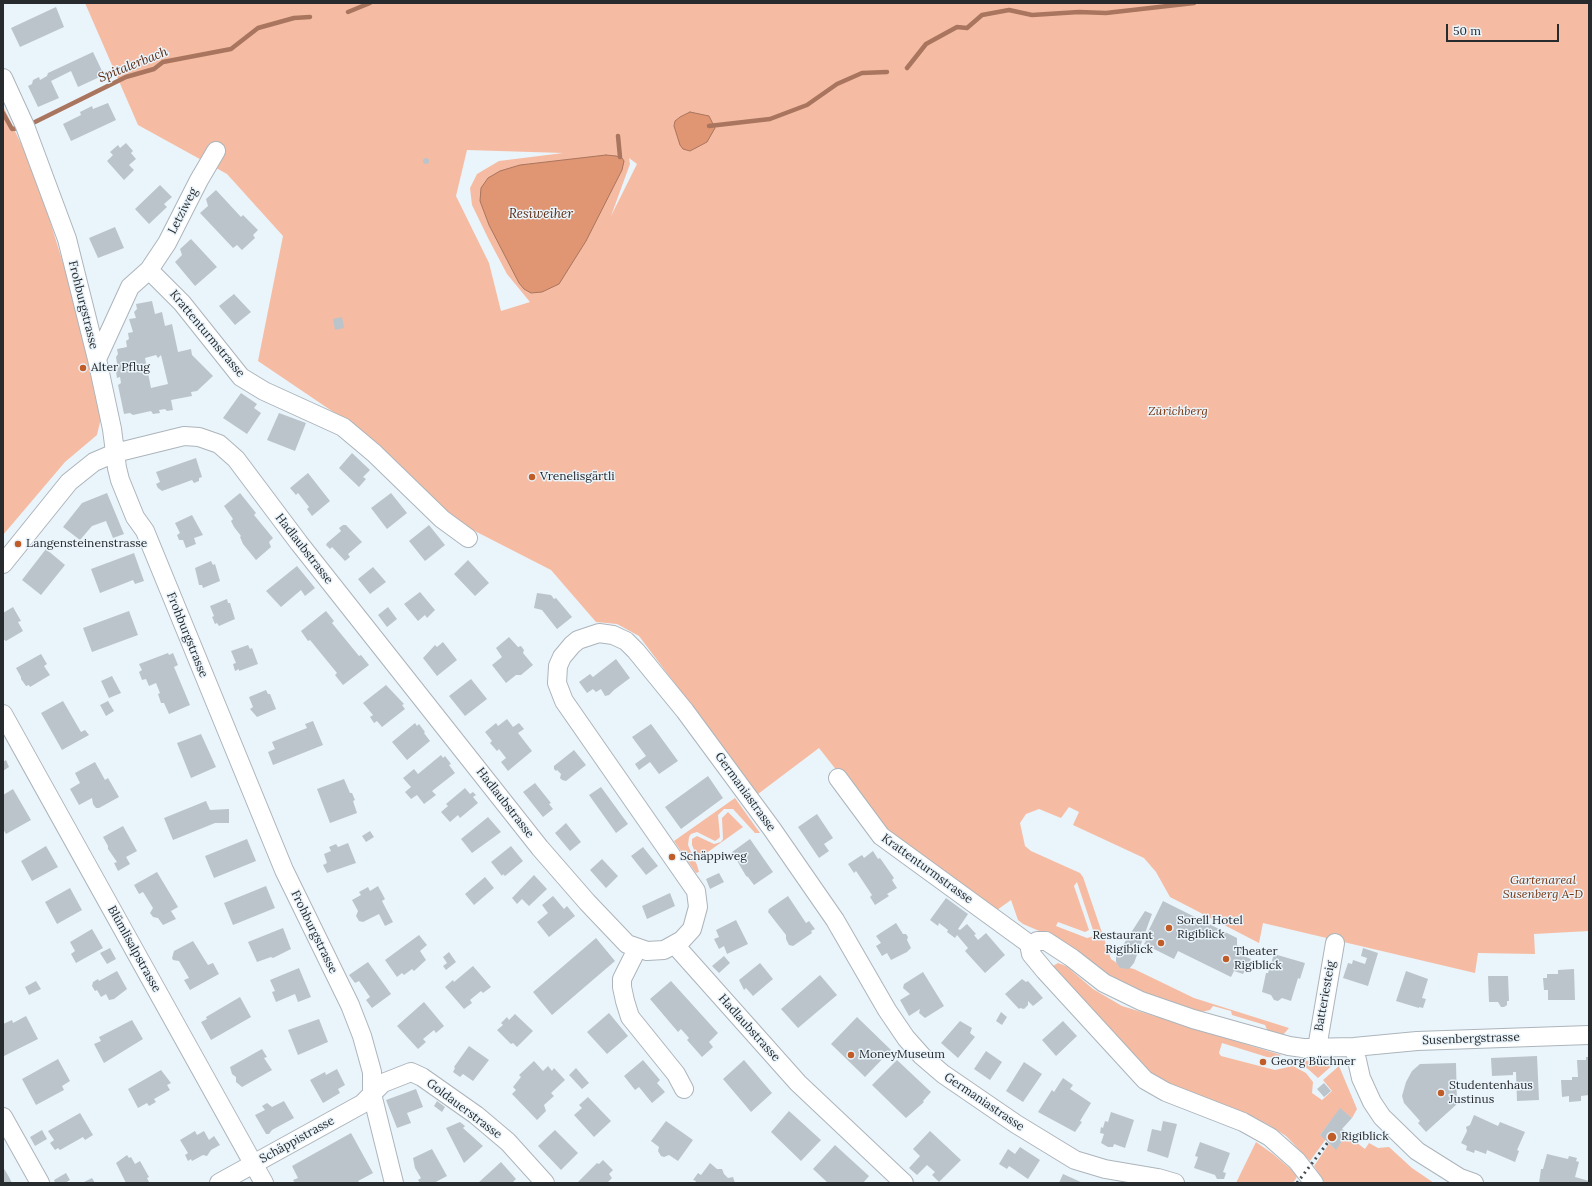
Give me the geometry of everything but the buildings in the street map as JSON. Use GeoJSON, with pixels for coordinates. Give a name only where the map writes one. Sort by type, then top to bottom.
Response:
{"type":"FeatureCollection","features":[{"type":"Feature","properties":{"kind":"street","name":"Frohburgstrasse"},"geometry":{"type":"LineString","coordinates":[[3,78],[25,126],[60,217],[97,359],[112,429],[120,480],[135,517],[145,531],[275,850],[350,1005],[362,1036],[372,1072],[372,1094],[394,1183]]}},
{"type":"Feature","properties":{"kind":"street","name":"Letziweg"},"geometry":{"type":"LineString","coordinates":[[149,270],[167,243],[199,180],[216,151]]}},
{"type":"Feature","properties":{"kind":"street"},"geometry":{"type":"LineString","coordinates":[[97,359],[130,287],[149,270]]}},
{"type":"Feature","properties":{"kind":"street","name":"Krattenturmstrasse"},"geometry":{"type":"LineString","coordinates":[[149,270],[182,303],[241,377],[264,391],[343,427],[374,453],[442,519],[468,538]]}},
{"type":"Feature","properties":{"kind":"street","name":"Hadlaubstrasse"},"geometry":{"type":"LineString","coordinates":[[3,564],[69,482],[94,462],[115,453],[184,436],[209,440],[228,450],[299,543],[540,848],[618,936],[627,944],[637,949],[647,951],[664,950],[675,945],[798,1083],[904,1183]]}},
{"type":"Feature","properties":{"kind":"street","name":"Germaniastrasse"},"geometry":{"type":"LineString","coordinates":[[675,945],[688,934],[694,923],[698,907],[696,891],[564,701],[559,690],[557,676],[562,657],[572,644],[586,636],[599,633],[613,635],[626,641],[636,651],[685,711],[777,836],[835,920],[887,1010],[906,1038],[922,1056],[943,1074],[1016,1124],[1075,1160],[1105,1169],[1158,1178],[1176,1183]]}},
{"type":"Feature","properties":{"kind":"street","name":"Blümlisalpstrasse"},"geometry":{"type":"LineString","coordinates":[[3,714],[264,1183]]}},
{"type":"Feature","properties":{"kind":"street","name":"Krattenturmstrasse"},"geometry":{"type":"LineString","coordinates":[[838,778],[880,836],[1032,946]]}},
{"type":"Feature","properties":{"kind":"street"},"geometry":{"type":"LineString","coordinates":[[1314,1183],[1297,1161],[1270,1137],[1243,1122],[1166,1092],[1145,1080],[1045,971],[1031,954],[1030,949],[1032,946],[1037,941],[1046,941],[1072,958],[1104,983],[1141,1001],[1272,1042],[1303,1048],[1354,1047],[1361,1078],[1372,1102],[1382,1117],[1417,1151],[1460,1178],[1474,1183]]}},
{"type":"Feature","properties":{"kind":"street","name":"Batteriesteig"},"geometry":{"type":"LineString","coordinates":[[1317,1048],[1334,944]]}},
{"type":"Feature","properties":{"kind":"street"},"geometry":{"type":"LineString","coordinates":[[637,949],[622,979],[622,987],[630,1017],[676,1074],[684,1089]]}},
{"type":"Feature","properties":{"kind":"street","name":"Susenbergstrasse"},"geometry":{"type":"LineString","coordinates":[[1354,1047],[1417,1041],[1589,1035]]}},
{"type":"Feature","properties":{"kind":"street","name":"Goldauerstrasse"},"geometry":{"type":"LineString","coordinates":[[372,1094],[383,1083],[407,1072],[422,1077],[472,1112],[508,1142],[545,1183]]}},
{"type":"Feature","properties":{"kind":"street","name":"Schäppistrasse"},"geometry":{"type":"LineString","coordinates":[[219,1183],[362,1104],[372,1094]]}},
{"type":"Feature","properties":{"kind":"street"},"geometry":{"type":"LineString","coordinates":[[3,1117],[40,1183]]}},
{"type":"Feature","properties":{"kind":"green space","name":"Zürichberg"},"geometry":{"type":"Polygon","coordinates":[[[85,3],[1589,3],[1589,931],[1534,934],[1535,954],[1478,953],[1475,973],[1263,923],[1259,943],[1170,897],[1156,872],[1144,858],[1073,825],[1079,812],[1069,807],[1061,818],[1039,809],[1026,814],[1020,823],[1025,846],[1031,851],[1080,873],[1083,877],[1111,959],[1121,966],[1134,969],[1194,998],[1289,1028],[1282,1036],[1268,1032],[1265,1025],[1232,1015],[1231,1011],[1213,1006],[1210,1010],[1201,1012],[1140,992],[1104,974],[1051,936],[1023,924],[1018,920],[1011,900],[997,910],[882,826],[819,748],[758,794],[639,636],[617,624],[596,622],[551,570],[465,526],[413,484],[357,428],[258,361],[283,236],[227,174],[138,125],[85,3]],[[467,150],[456,196],[489,263],[501,311],[530,302],[507,274],[488,238],[472,205],[470,188],[477,174],[499,161],[563,153],[467,150]],[[629,158],[630,164],[611,216],[637,164],[629,158]],[[1077,882],[1074,886],[1089,930],[1085,932],[1058,922],[1056,926],[1087,938],[1095,936],[1077,882]]]}},
{"type":"Feature","properties":{"kind":"green space"},"geometry":{"type":"Polygon","coordinates":[[[3,106],[35,173],[82,324],[101,418],[97,435],[65,462],[3,535],[3,106]]]}},
{"type":"Feature","properties":{"kind":"green space"},"geometry":{"type":"Polygon","coordinates":[[[735,798],[760,833],[755,833],[733,809],[724,809],[718,815],[720,837],[718,839],[715,841],[697,832],[691,834],[689,837],[688,845],[699,872],[696,873],[674,841],[735,798]]]}},
{"type":"Feature","properties":{"kind":"green space"},"geometry":{"type":"Polygon","coordinates":[[[728,812],[743,827],[698,859],[692,845],[692,839],[697,836],[714,844],[721,842],[723,839],[722,818],[728,812]]]}},
{"type":"Feature","properties":{"kind":"green space"},"geometry":{"type":"Polygon","coordinates":[[[1058,963],[1066,966],[1093,989],[1122,1006],[1281,1055],[1277,1058],[1267,1057],[1222,1043],[1219,1053],[1221,1056],[1275,1070],[1293,1066],[1306,1073],[1313,1082],[1312,1093],[1322,1100],[1332,1091],[1323,1080],[1339,1066],[1357,1109],[1352,1118],[1340,1109],[1320,1135],[1326,1139],[1310,1161],[1286,1136],[1269,1125],[1248,1114],[1177,1087],[1150,1074],[1054,968],[1053,966],[1058,963]]]}},
{"type":"Feature","properties":{"kind":"green space"},"geometry":{"type":"Polygon","coordinates":[[[1293,1060],[1335,1063],[1318,1078],[1308,1069],[1293,1060]]]}},
{"type":"Feature","properties":{"kind":"green space"},"geometry":{"type":"Polygon","coordinates":[[[1347,1135],[1365,1149],[1369,1143],[1378,1148],[1389,1147],[1412,1168],[1434,1183],[1325,1183],[1314,1166],[1329,1144],[1336,1149],[1347,1135]]]}},
{"type":"Feature","properties":{"kind":"green space"},"geometry":{"type":"Polygon","coordinates":[[[1256,1142],[1293,1171],[1297,1177],[1293,1183],[1236,1183],[1256,1142]]]}},
{"type":"Feature","properties":{"kind":"water"},"geometry":{"type":"Polygon","coordinates":[[[690,112],[709,116],[715,128],[707,142],[690,151],[683,149],[680,145],[674,126],[675,121],[690,112]]]}},
{"type":"Feature","properties":{"kind":"water","name":"Resiweiher"},"geometry":{"type":"Polygon","coordinates":[[[606,155],[622,158],[624,161],[622,170],[586,241],[559,284],[542,292],[531,293],[524,289],[519,283],[489,225],[480,201],[481,188],[488,178],[500,171],[520,165],[606,155]]]}},
{"type":"Feature","properties":{"kind":"waterway","name":"Spitalerbach"},"geometry":{"type":"LineString","coordinates":[[348,12],[370,3]]}},
{"type":"Feature","properties":{"kind":"waterway"},"geometry":{"type":"LineString","coordinates":[[907,68],[926,44],[957,27],[967,28],[982,15],[1009,10],[1032,15],[1079,12],[1106,13],[1194,3]]}},
{"type":"Feature","properties":{"kind":"waterway","name":"Spitalerbach"},"geometry":{"type":"LineString","coordinates":[[35,122],[126,77],[154,69],[163,62],[231,49],[258,28],[294,18],[310,17]]}},
{"type":"Feature","properties":{"kind":"waterway"},"geometry":{"type":"LineString","coordinates":[[709,126],[770,119],[807,105],[837,84],[862,73],[887,72]]}},
{"type":"Feature","properties":{"kind":"waterway","name":"Spitalerbach"},"geometry":{"type":"LineString","coordinates":[[3,113],[12,129],[19,128]]}},
{"type":"Feature","properties":{"kind":"waterway"},"geometry":{"type":"LineString","coordinates":[[618,136],[620,157]]}},
{"type":"Feature","properties":{"kind":"railway"},"geometry":{"type":"LineString","coordinates":[[1297,1183],[1332,1137]]}},
{"type":"Feature","properties":{"kind":"place","name":"Alter Pflug"},"geometry":{"type":"Point","coordinates":[83,368]}},
{"type":"Feature","properties":{"kind":"place","name":"Vrenelisgärtli"},"geometry":{"type":"Point","coordinates":[532,477]}},
{"type":"Feature","properties":{"kind":"place","name":"Langensteinenstrasse"},"geometry":{"type":"Point","coordinates":[18,544]}},
{"type":"Feature","properties":{"kind":"place","name":"Schäppiweg"},"geometry":{"type":"Point","coordinates":[672,857]}},
{"type":"Feature","properties":{"kind":"place","name":"Sorell Hotel Rigiblick"},"geometry":{"type":"Point","coordinates":[1169,928]}},
{"type":"Feature","properties":{"kind":"place","name":"Restaurant Rigiblick"},"geometry":{"type":"Point","coordinates":[1161,943]}},
{"type":"Feature","properties":{"kind":"place","name":"Theater Rigiblick"},"geometry":{"type":"Point","coordinates":[1226,959]}},
{"type":"Feature","properties":{"kind":"place","name":"MoneyMuseum"},"geometry":{"type":"Point","coordinates":[851,1055]}},
{"type":"Feature","properties":{"kind":"place","name":"Georg Büchner"},"geometry":{"type":"Point","coordinates":[1263,1062]}},
{"type":"Feature","properties":{"kind":"place","name":"Studentenhaus Justinus"},"geometry":{"type":"Point","coordinates":[1441,1093]}},
{"type":"Feature","properties":{"kind":"place","name":"Rigiblick"},"geometry":{"type":"Point","coordinates":[1332,1137]}},
{"type":"Feature","properties":{"kind":"park label","name":"Gartenareal Susenberg A-D"},"geometry":{"type":"Point","coordinates":[1543,888]}}]}
